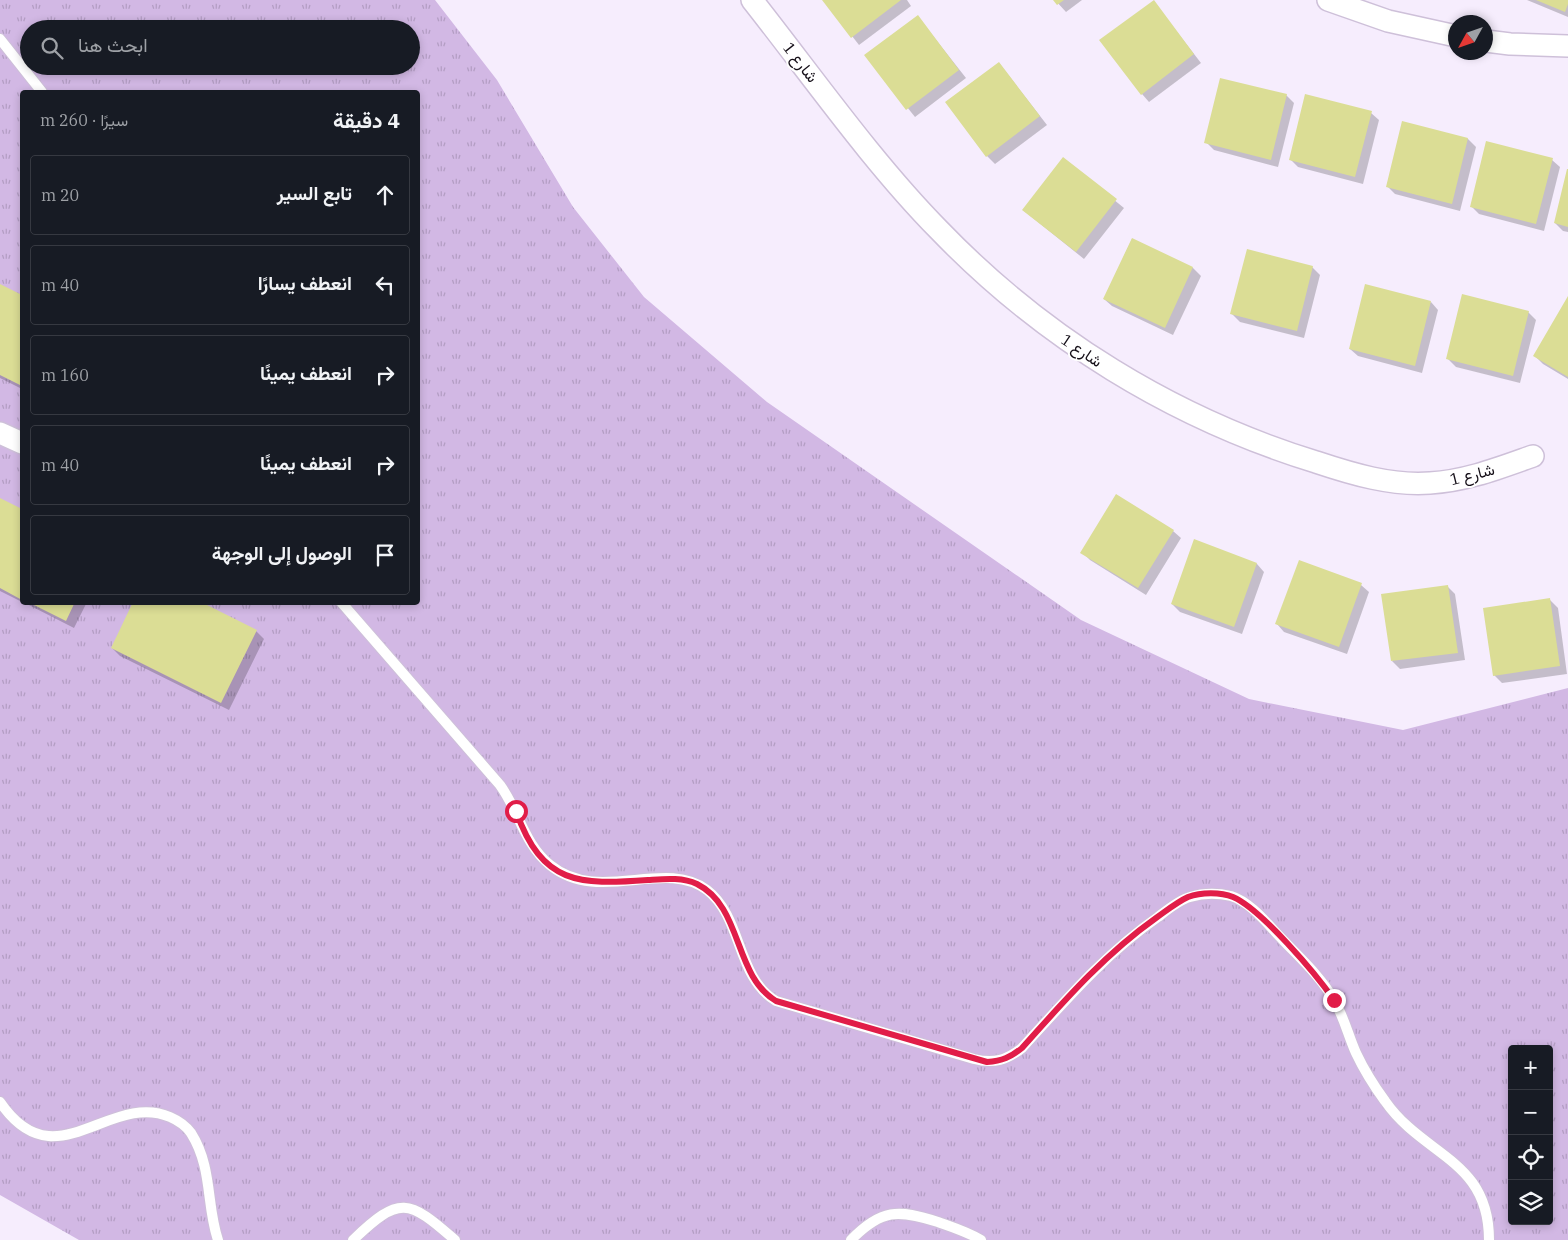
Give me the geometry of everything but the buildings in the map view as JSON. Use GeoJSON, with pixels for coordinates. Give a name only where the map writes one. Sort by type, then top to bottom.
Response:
{"type":"FeatureCollection","features":[{"type":"Feature","properties":{"kind":"street","name":"شارع 1"},"geometry":{"type":"LineString","coordinates":[[752,0],[876,157],[938,230],[996,284],[1042,322],[1123,378],[1192,416],[1266,447],[1339,470],[1384,480],[1428,484],[1472,477],[1533,456]]}},
{"type":"Feature","properties":{"kind":"street"},"geometry":{"type":"LineString","coordinates":[[1328,0],[1388,21],[1448,34]]}},
{"type":"Feature","properties":{"kind":"street"},"geometry":{"type":"LineString","coordinates":[[1493,42],[1568,46]]}},
{"type":"Feature","properties":{"kind":"street"},"geometry":{"type":"LineString","coordinates":[[0,433],[20,442]]}},
{"type":"Feature","properties":{"kind":"lane"},"geometry":{"type":"LineString","coordinates":[[0,38],[20,64]]}},
{"type":"Feature","properties":{"kind":"lane"},"geometry":{"type":"LineString","coordinates":[[29,75],[40,90]]}},
{"type":"Feature","properties":{"kind":"lane"},"geometry":{"type":"LineString","coordinates":[[344,605],[500,785],[513,804],[529,840],[551,865],[580,881],[601,883],[682,880],[707,890],[717,900],[730,924],[756,985],[776,1001],[974,1059],[987,1062],[1000,1061],[1012,1056],[1022,1048],[1113,951],[1154,919],[1188,897],[1210,893],[1233,896],[1250,908],[1270,927],[1318,977],[1334,1000],[1369,1079],[1387,1105],[1434,1149],[1464,1171],[1475,1185],[1489,1222],[1489,1240]]}},
{"type":"Feature","properties":{"kind":"lane"},"geometry":{"type":"LineString","coordinates":[[0,1102],[9,1115],[23,1128],[40,1134],[58,1136],[77,1133],[142,1112],[160,1113],[176,1119],[190,1131],[198,1147],[211,1190],[218,1240]]}},
{"type":"Feature","properties":{"kind":"lane"},"geometry":{"type":"LineString","coordinates":[[353,1240],[381,1214],[397,1208],[411,1208],[425,1214],[455,1240]]}},
{"type":"Feature","properties":{"kind":"lane"},"geometry":{"type":"LineString","coordinates":[[850,1240],[865,1225],[893,1212],[908,1213],[922,1217],[981,1240]]}},
{"type":"Feature","properties":{"kind":"green space"},"geometry":{"type":"Polygon","coordinates":[[[0,0],[435,0],[497,80],[573,207],[644,297],[767,402],[1081,620],[1249,699],[1403,730],[1568,688],[1568,1240],[79,1240],[0,1195],[0,0]]]}},
{"type":"Feature","properties":{"kind":"route"},"geometry":{"type":"LineString","coordinates":[[516,811],[529,840],[539,854],[551,865],[580,881],[607,883],[669,879],[696,884],[707,890],[717,900],[730,924],[742,948],[756,985],[776,1001],[974,1059],[987,1062],[1000,1061],[1012,1056],[1022,1048],[1113,951],[1140,929],[1188,897],[1210,893],[1233,896],[1250,908],[1318,977],[1334,1000]]}}]}
